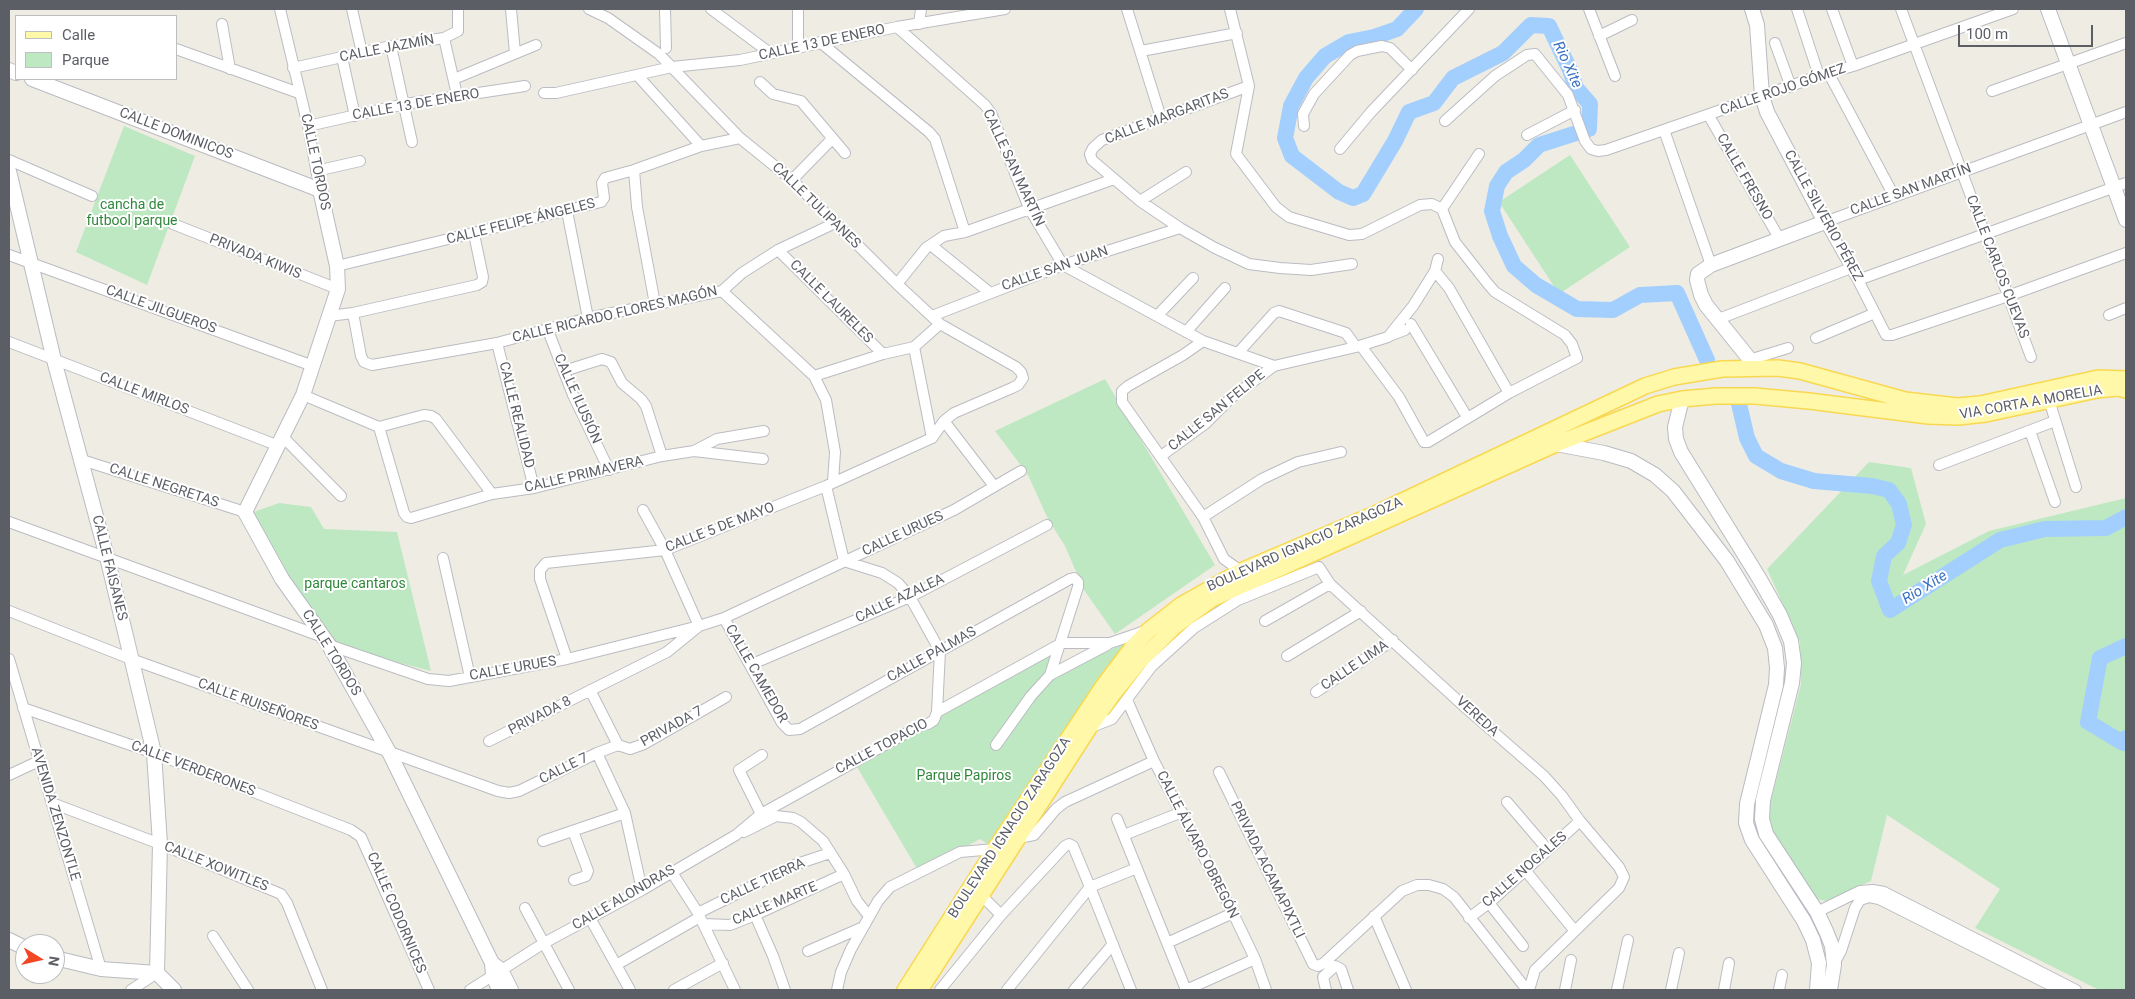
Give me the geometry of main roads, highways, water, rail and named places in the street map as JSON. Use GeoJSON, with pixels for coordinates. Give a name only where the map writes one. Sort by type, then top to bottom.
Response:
{"type":"FeatureCollection","features":[{"type":"Feature","properties":{"kind":"main road","name":"BOULEVARD IGNACIO ZARAGOZA"},"geometry":{"type":"LineString","coordinates":[[905,990],[995,849],[1104,685],[1149,630],[1181,605],[1241,571],[1375,514],[1645,386],[1696,372],[1752,364],[1800,371],[1849,384]]}},
{"type":"Feature","properties":{"kind":"main road","name":"VIA CORTA A MORELIA"},"geometry":{"type":"LineString","coordinates":[[1849,384],[1905,400],[1957,406],[1980,404],[2098,378],[2126,379]]}},
{"type":"Feature","properties":{"kind":"main road","name":"VIA CORTA A MORELIA"},"geometry":{"type":"LineString","coordinates":[[1846,406],[1928,416],[1958,417],[1986,414],[2097,390],[2117,388],[2126,390]]}},
{"type":"Feature","properties":{"kind":"main road","name":"BOULEVARD IGNACIO ZARAGOZA"},"geometry":{"type":"LineString","coordinates":[[920,990],[980,894],[1089,728],[1139,662],[1174,627],[1212,599],[1556,444],[1640,411],[1682,399],[1755,396],[1846,406]]}},
{"type":"Feature","properties":{"kind":"waterway","name":"Rio Xite"},"geometry":{"type":"LineString","coordinates":[[1416,9],[1397,29],[1374,37],[1349,42],[1325,56],[1306,78],[1291,106],[1285,138],[1292,156],[1339,192],[1353,198],[1363,194],[1395,141],[1409,112],[1434,103],[1453,78],[1503,53],[1531,25],[1549,26],[1570,70],[1576,88],[1590,104],[1589,129],[1539,145],[1524,160],[1506,172],[1497,186],[1492,211],[1500,236],[1514,266],[1536,285],[1577,309],[1613,310],[1640,295],[1677,293],[1707,360]]}},
{"type":"Feature","properties":{"kind":"waterway","name":"Rio Xite"},"geometry":{"type":"LineString","coordinates":[[1739,404],[1747,438],[1756,456],[1781,471],[1814,481],[1872,486],[1889,490],[1899,504],[1904,525],[1898,543],[1884,556],[1879,581],[1890,610],[2000,540],[2045,529],[2106,528],[2126,517]]}},
{"type":"Feature","properties":{"kind":"waterway","name":"Rio Xite"},"geometry":{"type":"LineString","coordinates":[[2126,646],[2100,658],[2088,722],[2123,743],[2126,738]]}},
{"type":"Feature","properties":{"kind":"park label","name":"cancha de futbool parque"},"geometry":{"type":"Point","coordinates":[132,214]}},
{"type":"Feature","properties":{"kind":"park label","name":"parque cantaros"},"geometry":{"type":"Point","coordinates":[355,584]}},
{"type":"Feature","properties":{"kind":"park label","name":"Parque Papiros"},"geometry":{"type":"Point","coordinates":[964,776]}}]}
